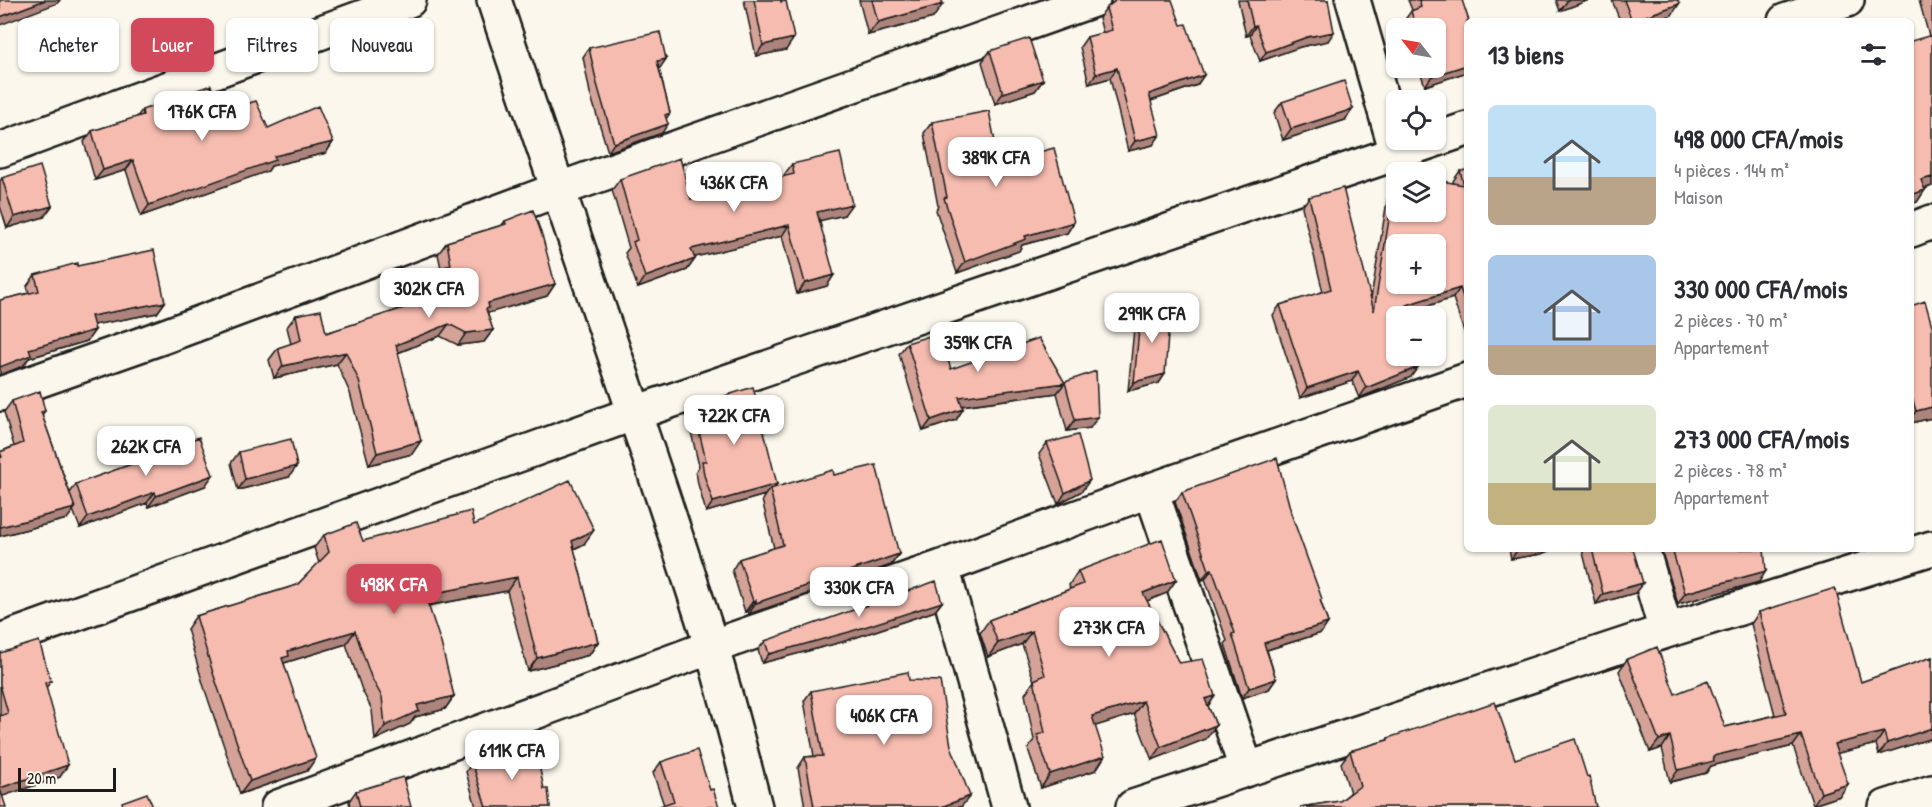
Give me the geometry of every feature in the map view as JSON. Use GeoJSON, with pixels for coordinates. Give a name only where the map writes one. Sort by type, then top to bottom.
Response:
{"type":"FeatureCollection","features":[{"type":"Feature","properties":{"kind":"street"},"geometry":{"type":"LineString","coordinates":[[0,150],[409,0]]}},
{"type":"Feature","properties":{"kind":"street"},"geometry":{"type":"LineString","coordinates":[[494,0],[635,413],[711,647],[755,807]]}},
{"type":"Feature","properties":{"kind":"street"},"geometry":{"type":"LineString","coordinates":[[0,394],[165,336],[557,190],[1093,0]]}},
{"type":"Feature","properties":{"kind":"street"},"geometry":{"type":"LineString","coordinates":[[1353,0],[1397,153]]}},
{"type":"Feature","properties":{"kind":"street"},"geometry":{"type":"LineString","coordinates":[[1794,18],[1847,0]]}},
{"type":"Feature","properties":{"kind":"street"},"geometry":{"type":"LineString","coordinates":[[0,641],[635,413],[1464,130]]}},
{"type":"Feature","properties":{"kind":"street"},"geometry":{"type":"LineString","coordinates":[[1914,229],[1932,222]]}},
{"type":"Feature","properties":{"kind":"street"},"geometry":{"type":"LineString","coordinates":[[278,807],[711,647],[1464,381]]}},
{"type":"Feature","properties":{"kind":"street"},"geometry":{"type":"LineString","coordinates":[[1151,490],[1246,768]]}},
{"type":"Feature","properties":{"kind":"street"},"geometry":{"type":"LineString","coordinates":[[1133,807],[1666,631],[1932,548]]}},
{"type":"Feature","properties":{"kind":"street"},"geometry":{"type":"LineString","coordinates":[[1643,552],[1666,631]]}},
{"type":"Feature","properties":{"kind":"street"},"geometry":{"type":"LineString","coordinates":[[942,567],[1009,807]]}},
{"type":"Feature","properties":{"kind":"street"},"geometry":{"type":"LineString","coordinates":[[1886,807],[1932,792]]}},
{"type":"Feature","properties":{"kind":"building"},"geometry":{"type":"Polygon","coordinates":[[[0,0],[45,0],[0,17],[0,0]]]}},
{"type":"Feature","properties":{"kind":"building"},"geometry":{"type":"Polygon","coordinates":[[[754,0],[786,1],[794,38],[763,45],[754,0]]]}},
{"type":"Feature","properties":{"kind":"building"},"geometry":{"type":"Polygon","coordinates":[[[872,0],[942,0],[943,4],[878,22],[872,0]]]}},
{"type":"Feature","properties":{"kind":"building"},"geometry":{"type":"Polygon","coordinates":[[[1115,0],[1172,0],[1181,25],[1186,24],[1204,75],[1149,94],[1160,135],[1135,141],[1117,68],[1096,74],[1087,37],[1112,30],[1106,8],[1115,0]]]}},
{"type":"Feature","properties":{"kind":"building"},"geometry":{"type":"Polygon","coordinates":[[[1247,0],[1328,0],[1334,32],[1307,37],[1266,52],[1256,25],[1253,26],[1247,0]]]}},
{"type":"Feature","properties":{"kind":"building"},"geometry":{"type":"Polygon","coordinates":[[[1419,0],[1462,0],[1468,18],[1464,18],[1464,66],[1446,72],[1446,18],[1413,18],[1411,11],[1421,7],[1419,0]]]}},
{"type":"Feature","properties":{"kind":"building"},"geometry":{"type":"Polygon","coordinates":[[[1624,0],[1678,0],[1679,4],[1640,18],[1631,18],[1624,0]]]}},
{"type":"Feature","properties":{"kind":"building"},"geometry":{"type":"Polygon","coordinates":[[[660,32],[666,59],[657,61],[670,113],[665,115],[668,124],[614,143],[589,48],[660,32]]]}},
{"type":"Feature","properties":{"kind":"building"},"geometry":{"type":"Polygon","coordinates":[[[1932,35],[1932,177],[1921,180],[1925,190],[1914,194],[1914,40],[1932,35]]]}},
{"type":"Feature","properties":{"kind":"building"},"geometry":{"type":"Polygon","coordinates":[[[1029,38],[1043,80],[1003,93],[990,51],[1029,38]]]}},
{"type":"Feature","properties":{"kind":"building"},"geometry":{"type":"Polygon","coordinates":[[[1344,81],[1353,109],[1291,129],[1282,102],[1344,81]]]}},
{"type":"Feature","properties":{"kind":"building"},"geometry":{"type":"Polygon","coordinates":[[[211,85],[217,113],[256,101],[268,128],[318,106],[333,142],[274,156],[275,160],[149,205],[133,160],[103,170],[92,131],[143,115],[142,110],[211,85]]]}},
{"type":"Feature","properties":{"kind":"building"},"geometry":{"type":"Polygon","coordinates":[[[989,111],[999,163],[1054,148],[1074,222],[1025,236],[1026,239],[965,262],[944,198],[947,197],[932,122],[989,111]]]}},
{"type":"Feature","properties":{"kind":"building"},"geometry":{"type":"Polygon","coordinates":[[[840,153],[852,204],[817,212],[834,275],[805,283],[789,225],[691,249],[695,259],[645,277],[633,242],[637,240],[620,179],[680,158],[691,199],[794,174],[792,164],[840,153]]]}},
{"type":"Feature","properties":{"kind":"building"},"geometry":{"type":"Polygon","coordinates":[[[40,166],[52,206],[14,217],[2,178],[40,166]]]}},
{"type":"Feature","properties":{"kind":"building"},"geometry":{"type":"Polygon","coordinates":[[[1464,170],[1464,185],[1460,171],[1464,170]]]}},
{"type":"Feature","properties":{"kind":"building"},"geometry":{"type":"Polygon","coordinates":[[[1446,182],[1464,185],[1464,300],[1460,288],[1446,292],[1446,234],[1387,234],[1389,222],[1446,222],[1446,182]]]}},
{"type":"Feature","properties":{"kind":"building"},"geometry":{"type":"Polygon","coordinates":[[[1343,188],[1374,311],[1386,238],[1386,294],[1441,294],[1406,306],[1386,306],[1386,366],[1418,367],[1366,388],[1358,371],[1307,388],[1280,305],[1331,289],[1309,197],[1343,188]]]}},
{"type":"Feature","properties":{"kind":"building"},"geometry":{"type":"Polygon","coordinates":[[[533,210],[555,284],[488,303],[489,308],[486,309],[493,330],[466,333],[449,324],[396,345],[421,441],[377,453],[359,381],[346,352],[283,366],[278,348],[301,340],[296,315],[321,310],[326,333],[410,306],[405,291],[426,272],[451,265],[447,242],[506,224],[505,221],[533,210]]]}},
{"type":"Feature","properties":{"kind":"building"},"geometry":{"type":"Polygon","coordinates":[[[154,250],[165,302],[91,316],[95,330],[29,349],[31,355],[0,367],[0,300],[39,291],[35,275],[77,263],[77,266],[154,250]]]}},
{"type":"Feature","properties":{"kind":"building"},"geometry":{"type":"Polygon","coordinates":[[[1925,301],[1932,326],[1932,407],[1916,411],[1914,404],[1914,305],[1925,301]]]}},
{"type":"Feature","properties":{"kind":"building"},"geometry":{"type":"Polygon","coordinates":[[[1141,309],[1170,310],[1165,374],[1134,382],[1141,309]]]}},
{"type":"Feature","properties":{"kind":"building"},"geometry":{"type":"Polygon","coordinates":[[[939,333],[951,369],[1039,338],[1065,383],[959,397],[963,409],[931,420],[907,343],[939,333]]]}},
{"type":"Feature","properties":{"kind":"building"},"geometry":{"type":"Polygon","coordinates":[[[1096,371],[1098,417],[1075,420],[1065,382],[1096,371]]]}},
{"type":"Feature","properties":{"kind":"building"},"geometry":{"type":"Polygon","coordinates":[[[753,387],[777,484],[713,502],[704,475],[702,461],[706,461],[693,406],[753,387]]]}},
{"type":"Feature","properties":{"kind":"building"},"geometry":{"type":"Polygon","coordinates":[[[40,391],[45,411],[41,412],[75,508],[0,527],[0,458],[2,457],[0,452],[23,443],[12,401],[40,391]]]}},
{"type":"Feature","properties":{"kind":"building"},"geometry":{"type":"Polygon","coordinates":[[[1078,435],[1090,480],[1065,493],[1047,443],[1078,435]]]}},
{"type":"Feature","properties":{"kind":"building"},"geometry":{"type":"Polygon","coordinates":[[[199,437],[213,475],[156,496],[155,492],[88,517],[76,484],[199,437]]]}},
{"type":"Feature","properties":{"kind":"building"},"geometry":{"type":"Polygon","coordinates":[[[291,439],[297,466],[245,479],[239,452],[291,439]]]}},
{"type":"Feature","properties":{"kind":"building"},"geometry":{"type":"Polygon","coordinates":[[[1277,458],[1292,516],[1322,599],[1320,600],[1328,623],[1264,643],[1276,679],[1249,688],[1232,634],[1235,633],[1212,569],[1209,570],[1182,492],[1277,458]]]}},
{"type":"Feature","properties":{"kind":"building"},"geometry":{"type":"Polygon","coordinates":[[[876,465],[899,554],[756,603],[756,600],[753,601],[739,559],[783,545],[770,489],[833,470],[834,475],[876,465]]]}},
{"type":"Feature","properties":{"kind":"building"},"geometry":{"type":"Polygon","coordinates":[[[570,480],[594,530],[572,541],[598,642],[537,658],[517,577],[425,595],[441,643],[454,696],[417,705],[419,711],[385,726],[382,697],[371,677],[355,631],[288,651],[289,656],[282,658],[316,758],[250,781],[196,616],[297,585],[329,552],[324,535],[356,523],[363,541],[471,511],[474,525],[570,480]]]}},
{"type":"Feature","properties":{"kind":"building"},"geometry":{"type":"Polygon","coordinates":[[[1162,539],[1176,580],[1143,593],[1179,663],[1203,659],[1215,696],[1205,699],[1216,725],[1161,747],[1143,701],[1092,716],[1105,756],[1050,774],[1037,735],[1045,733],[1034,680],[1045,675],[1032,631],[998,643],[989,620],[1083,584],[1078,571],[1162,539]]]}},
{"type":"Feature","properties":{"kind":"building"},"geometry":{"type":"Polygon","coordinates":[[[1593,552],[1634,552],[1643,583],[1603,594],[1593,552]]]}},
{"type":"Feature","properties":{"kind":"building"},"geometry":{"type":"Polygon","coordinates":[[[1673,552],[1764,552],[1766,571],[1685,593],[1673,552]]]}},
{"type":"Feature","properties":{"kind":"building"},"geometry":{"type":"Polygon","coordinates":[[[936,581],[942,602],[849,632],[769,654],[765,641],[936,581]]]}},
{"type":"Feature","properties":{"kind":"building"},"geometry":{"type":"Polygon","coordinates":[[[1835,588],[1861,682],[1932,657],[1932,728],[1887,743],[1884,732],[1834,744],[1848,784],[1821,793],[1801,735],[1713,756],[1714,761],[1678,770],[1670,736],[1659,740],[1627,659],[1657,647],[1675,694],[1708,681],[1725,727],[1786,713],[1759,612],[1835,588]]]}},
{"type":"Feature","properties":{"kind":"building"},"geometry":{"type":"Polygon","coordinates":[[[39,641],[51,681],[45,683],[68,765],[0,788],[0,716],[8,713],[0,685],[0,653],[39,641]]]}},
{"type":"Feature","properties":{"kind":"building"},"geometry":{"type":"Polygon","coordinates":[[[908,672],[909,680],[940,681],[951,746],[970,796],[941,807],[814,807],[805,757],[823,756],[811,691],[908,672]]]}},
{"type":"Feature","properties":{"kind":"building"},"geometry":{"type":"Polygon","coordinates":[[[1495,702],[1515,759],[1575,739],[1587,777],[1589,776],[1596,807],[1300,807],[1340,801],[1360,786],[1350,751],[1495,702]]]}},
{"type":"Feature","properties":{"kind":"building"},"geometry":{"type":"Polygon","coordinates":[[[536,750],[544,789],[548,789],[550,807],[486,807],[472,762],[536,750]]]}},
{"type":"Feature","properties":{"kind":"building"},"geometry":{"type":"Polygon","coordinates":[[[697,750],[710,790],[713,789],[719,807],[657,807],[674,801],[661,762],[697,750]]]}},
{"type":"Feature","properties":{"kind":"building"},"geometry":{"type":"Polygon","coordinates":[[[403,777],[411,807],[360,807],[356,791],[403,777]]]}},
{"type":"Feature","properties":{"kind":"building"},"geometry":{"type":"Polygon","coordinates":[[[0,789],[6,807],[0,807],[0,789]]]}},
{"type":"Feature","properties":{"kind":"building"},"geometry":{"type":"Polygon","coordinates":[[[147,793],[153,807],[123,807],[122,802],[147,793]]]}}]}
